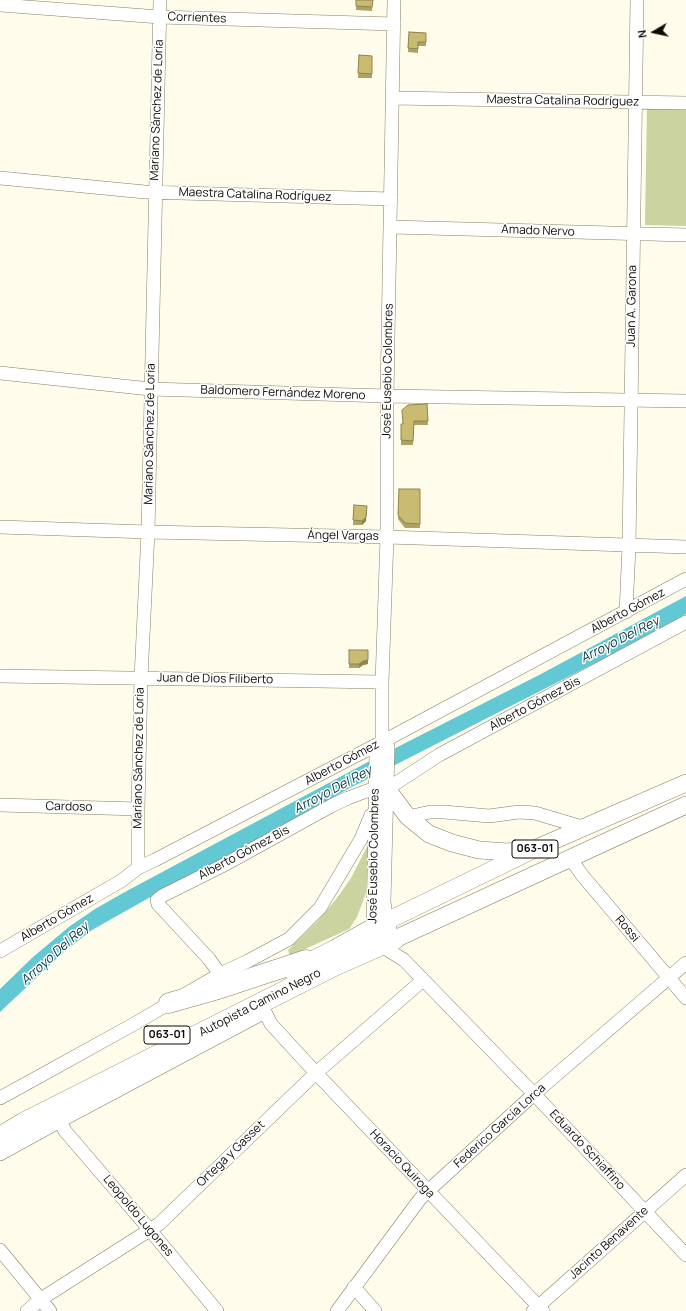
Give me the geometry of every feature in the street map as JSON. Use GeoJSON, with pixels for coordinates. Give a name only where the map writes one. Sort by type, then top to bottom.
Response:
{"type":"FeatureCollection","features":[{"type":"Feature","properties":{"kind":"highway","name":"Autopista Camino Negro"},"geometry":{"type":"LineString","coordinates":[[0,1120],[384,934]]}},
{"type":"Feature","properties":{"kind":"highway","name":"Autopista Camino Negro"},"geometry":{"type":"LineString","coordinates":[[0,1137],[25,1122],[334,958]]}},
{"type":"Feature","properties":{"kind":"highway"},"geometry":{"type":"LineString","coordinates":[[169,1003],[257,977],[334,958]]}},
{"type":"Feature","properties":{"kind":"highway"},"geometry":{"type":"LineString","coordinates":[[266,1012],[316,985],[334,958]]}},
{"type":"Feature","properties":{"kind":"main road"},"geometry":{"type":"LineString","coordinates":[[381,783],[408,817],[429,834],[452,843],[494,852],[508,852],[539,847]]}},
{"type":"Feature","properties":{"kind":"main road","name":"063-01"},"geometry":{"type":"LineString","coordinates":[[384,934],[539,847],[686,783]]}},
{"type":"Feature","properties":{"kind":"main road","name":"063-01"},"geometry":{"type":"LineString","coordinates":[[384,934],[570,858],[683,806]]}},
{"type":"Feature","properties":{"kind":"street","name":"Mariano Sánchez de Loria"},"geometry":{"type":"LineString","coordinates":[[138,868],[141,678],[148,532],[150,389],[160,0]]}},
{"type":"Feature","properties":{"kind":"street","name":"José Eusebio Colombres"},"geometry":{"type":"LineString","coordinates":[[384,934],[381,783],[385,745],[382,682],[387,537],[387,396],[394,0]]}},
{"type":"Feature","properties":{"kind":"street","name":"Juan A. Garona"},"geometry":{"type":"LineString","coordinates":[[626,612],[629,546],[637,0]]}},
{"type":"Feature","properties":{"kind":"street","name":"Corrientes"},"geometry":{"type":"LineString","coordinates":[[0,5],[160,17],[394,24]]}},
{"type":"Feature","properties":{"kind":"street","name":"Maestra Catalina Rodríguez"},"geometry":{"type":"LineString","coordinates":[[393,98],[686,103]]}},
{"type":"Feature","properties":{"kind":"street","name":"Maestra Catalina Rodríguez"},"geometry":{"type":"LineString","coordinates":[[0,178],[155,192],[391,199]]}},
{"type":"Feature","properties":{"kind":"street","name":"Amado Nervo"},"geometry":{"type":"LineString","coordinates":[[391,227],[686,235]]}},
{"type":"Feature","properties":{"kind":"street","name":"Baldomero Fernández Moreno"},"geometry":{"type":"LineString","coordinates":[[0,373],[150,389],[387,396],[686,401]]}},
{"type":"Feature","properties":{"kind":"street","name":"Ángel Vargas"},"geometry":{"type":"LineString","coordinates":[[0,527],[387,537],[686,547]]}},
{"type":"Feature","properties":{"kind":"street","name":"Alberto Gómez"},"geometry":{"type":"LineString","coordinates":[[0,951],[121,881],[138,868],[385,745],[686,579]]}},
{"type":"Feature","properties":{"kind":"street","name":"Alberto Gómez Bis"},"geometry":{"type":"LineString","coordinates":[[220,974],[209,959],[158,904],[157,900],[162,896],[222,866],[331,806],[439,755],[686,622]]}},
{"type":"Feature","properties":{"kind":"street","name":"Juan de Dios Filiberto"},"geometry":{"type":"LineString","coordinates":[[0,676],[382,682]]}},
{"type":"Feature","properties":{"kind":"street","name":"José Eusebio Colombres"},"geometry":{"type":"LineString","coordinates":[[384,934],[374,808],[381,783],[376,754],[385,745]]}},
{"type":"Feature","properties":{"kind":"street","name":"Cardoso"},"geometry":{"type":"LineString","coordinates":[[0,805],[138,808]]}},
{"type":"Feature","properties":{"kind":"street"},"geometry":{"type":"LineString","coordinates":[[0,1098],[31,1082],[220,974],[284,943],[320,908],[361,839],[374,808]]}},
{"type":"Feature","properties":{"kind":"street"},"geometry":{"type":"LineString","coordinates":[[408,817],[430,812],[489,816],[519,812],[535,813],[582,827]]}},
{"type":"Feature","properties":{"kind":"street","name":"Rossi"},"geometry":{"type":"LineString","coordinates":[[570,858],[582,875],[686,998]]}},
{"type":"Feature","properties":{"kind":"street","name":"Eduardo Schiaffino"},"geometry":{"type":"LineString","coordinates":[[384,934],[404,960],[534,1094],[686,1255]]}},
{"type":"Feature","properties":{"kind":"street","name":"Federico García Lorca"},"geometry":{"type":"LineString","coordinates":[[337,1311],[420,1199],[428,1191],[534,1094],[686,963]]}},
{"type":"Feature","properties":{"kind":"street","name":"Ortega y Gasset"},"geometry":{"type":"LineString","coordinates":[[27,1311],[41,1299],[159,1224],[316,1073],[423,980]]}},
{"type":"Feature","properties":{"kind":"street"},"geometry":{"type":"LineString","coordinates":[[0,1154],[60,1120],[266,1012]]}},
{"type":"Feature","properties":{"kind":"street","name":"Horacio Quiroga"},"geometry":{"type":"LineString","coordinates":[[266,1012],[271,1024],[538,1309]]}},
{"type":"Feature","properties":{"kind":"street","name":"Leopoldo Lugones"},"geometry":{"type":"LineString","coordinates":[[60,1120],[65,1131],[217,1311]]}},
{"type":"Feature","properties":{"kind":"street","name":"Jacinto Benavente"},"geometry":{"type":"LineString","coordinates":[[538,1309],[686,1175]]}},
{"type":"Feature","properties":{"kind":"street"},"geometry":{"type":"LineString","coordinates":[[0,1250],[50,1311]]}},
{"type":"Feature","properties":{"kind":"street"},"geometry":{"type":"LineString","coordinates":[[354,1287],[375,1311]]}},
{"type":"Feature","properties":{"kind":"green space"},"geometry":{"type":"Polygon","coordinates":[[[647,107],[686,108],[686,226],[645,225],[647,107]]]}},
{"type":"Feature","properties":{"kind":"green space"},"geometry":{"type":"Polygon","coordinates":[[[369,843],[366,893],[357,917],[349,929],[290,956],[288,950],[318,921],[351,878],[369,843]]]}},
{"type":"Feature","properties":{"kind":"water","name":"Arroyo Del Rey"},"geometry":{"type":"Polygon","coordinates":[[[686,596],[686,614],[605,658],[348,789],[257,841],[154,895],[92,930],[66,950],[0,1012],[0,989],[33,957],[70,926],[95,909],[366,763],[541,674],[686,596]]]}},
{"type":"Feature","properties":{"kind":"building"},"geometry":{"type":"Polygon","coordinates":[[[356,0],[373,0],[372,7],[356,6],[356,0]]]}},
{"type":"Feature","properties":{"kind":"building"},"geometry":{"type":"Polygon","coordinates":[[[409,32],[426,33],[426,42],[418,42],[418,49],[408,48],[409,32]]]}},
{"type":"Feature","properties":{"kind":"building"},"geometry":{"type":"Polygon","coordinates":[[[359,55],[372,56],[372,74],[358,73],[359,55]]]}},
{"type":"Feature","properties":{"kind":"building"},"geometry":{"type":"Polygon","coordinates":[[[427,404],[428,421],[414,421],[413,441],[401,440],[401,424],[403,424],[402,410],[408,405],[427,404]]]}},
{"type":"Feature","properties":{"kind":"building"},"geometry":{"type":"Polygon","coordinates":[[[399,489],[420,489],[420,524],[405,523],[398,515],[399,489]]]}},
{"type":"Feature","properties":{"kind":"building"},"geometry":{"type":"Polygon","coordinates":[[[354,505],[367,506],[366,517],[362,521],[353,520],[354,505]]]}},
{"type":"Feature","properties":{"kind":"building"},"geometry":{"type":"Polygon","coordinates":[[[349,650],[368,650],[368,660],[359,664],[349,664],[349,650]]]}}]}
